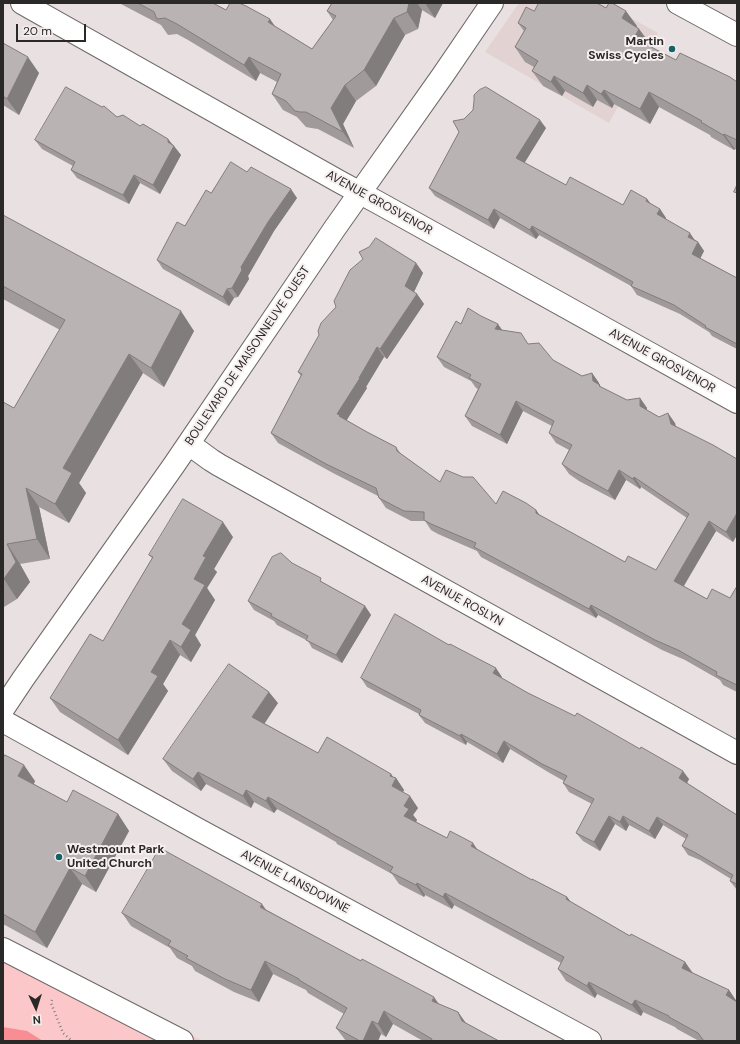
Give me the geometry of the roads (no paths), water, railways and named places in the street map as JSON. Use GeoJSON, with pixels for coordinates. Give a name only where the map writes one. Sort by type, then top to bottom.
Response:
{"type":"FeatureCollection","features":[{"type":"Feature","properties":{"kind":"street","name":"AVENUE GROSVENOR"},"geometry":{"type":"LineString","coordinates":[[22,3],[340,182],[737,402]]}},
{"type":"Feature","properties":{"kind":"street","name":"BOULEVARD DE MAISONNEUVE OUEST"},"geometry":{"type":"LineString","coordinates":[[3,709],[189,444],[335,228],[492,3]]}},
{"type":"Feature","properties":{"kind":"street"},"geometry":{"type":"LineString","coordinates":[[678,3],[737,35]]}},
{"type":"Feature","properties":{"kind":"street","name":"AVENUE ROSLYN"},"geometry":{"type":"LineString","coordinates":[[189,444],[215,462],[737,753]]}},
{"type":"Feature","properties":{"kind":"street","name":"AVENUE LANSDOWNE"},"geometry":{"type":"LineString","coordinates":[[3,721],[199,830],[590,1041]]}},
{"type":"Feature","properties":{"kind":"street"},"geometry":{"type":"LineString","coordinates":[[3,948],[182,1041]]}},
{"type":"Feature","properties":{"kind":"place","name":"Martin Swiss Cycles"},"geometry":{"type":"Point","coordinates":[672,49]}},
{"type":"Feature","properties":{"kind":"place","name":"Westmount Park United Church"},"geometry":{"type":"Point","coordinates":[59,857]}}]}
